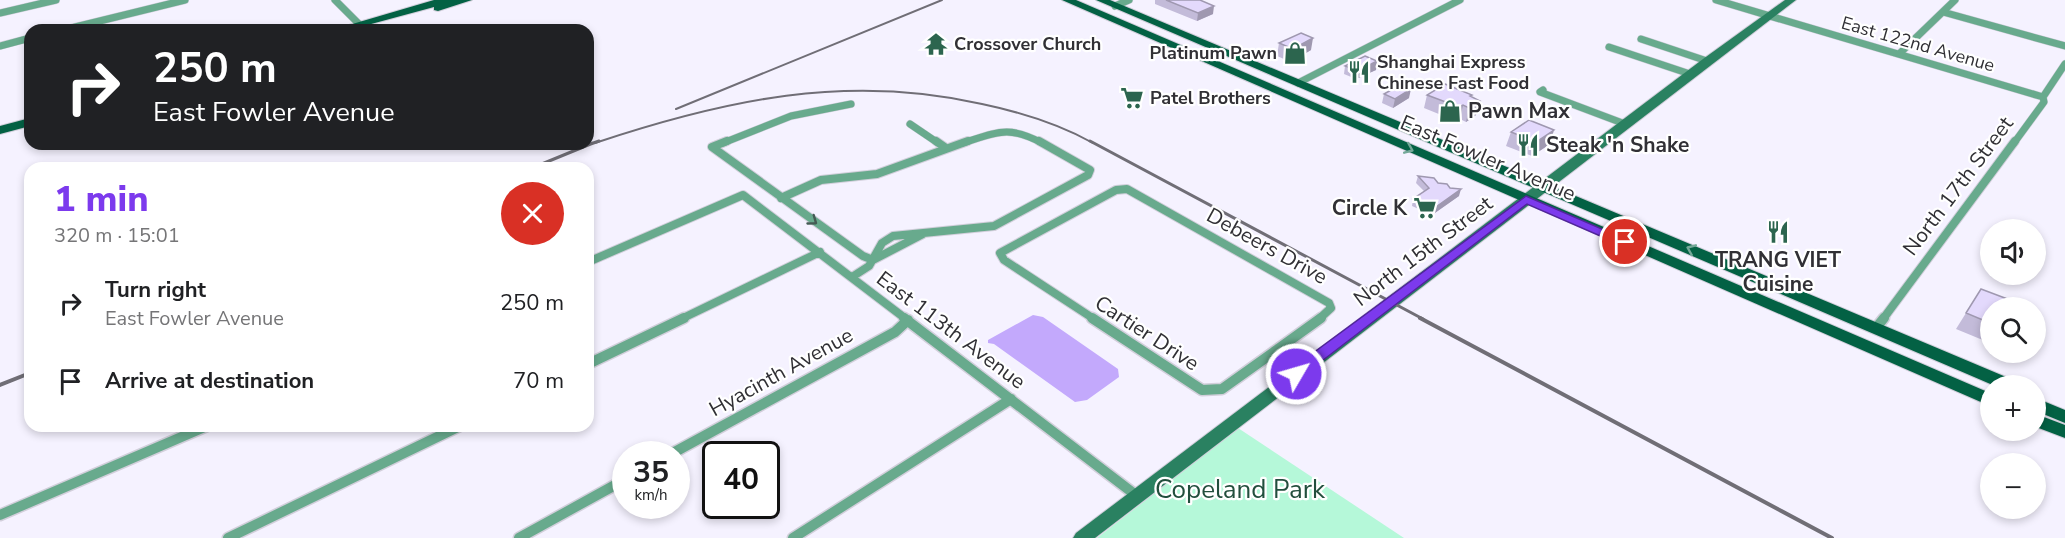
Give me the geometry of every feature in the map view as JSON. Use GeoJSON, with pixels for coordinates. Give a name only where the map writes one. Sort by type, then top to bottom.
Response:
{"type":"FeatureCollection","features":[{"type":"Feature","properties":{"kind":"main road"},"geometry":{"type":"LineString","coordinates":[[373,24],[446,0]]}},
{"type":"Feature","properties":{"kind":"main road"},"geometry":{"type":"LineString","coordinates":[[376,24],[467,0]]}},
{"type":"Feature","properties":{"kind":"main road","name":"East Fowler Avenue"},"geometry":{"type":"LineString","coordinates":[[1067,0],[1980,396]]}},
{"type":"Feature","properties":{"kind":"main road","name":"East Fowler Avenue"},"geometry":{"type":"LineString","coordinates":[[1101,0],[1986,375]]}},
{"type":"Feature","properties":{"kind":"main road"},"geometry":{"type":"LineString","coordinates":[[1094,11],[1111,12],[1158,29],[1173,31]]}},
{"type":"Feature","properties":{"kind":"main road"},"geometry":{"type":"LineString","coordinates":[[1211,62],[1228,63],[1276,81],[1298,83]]}},
{"type":"Feature","properties":{"kind":"main road"},"geometry":{"type":"LineString","coordinates":[[1283,94],[1306,95],[1358,115],[1381,118]]}},
{"type":"Feature","properties":{"kind":"main road"},"geometry":{"type":"LineString","coordinates":[[0,123],[24,117]]}},
{"type":"Feature","properties":{"kind":"main road"},"geometry":{"type":"LineString","coordinates":[[0,130],[24,124]]}},
{"type":"Feature","properties":{"kind":"main road"},"geometry":{"type":"LineString","coordinates":[[1738,291],[1756,292],[1781,299],[1848,325],[1876,328]]}},
{"type":"Feature","properties":{"kind":"main road"},"geometry":{"type":"LineString","coordinates":[[1870,348],[1885,347],[1901,351],[1980,382]]}},
{"type":"Feature","properties":{"kind":"main road"},"geometry":{"type":"LineString","coordinates":[[2046,399],[2065,408]]}},
{"type":"Feature","properties":{"kind":"street"},"geometry":{"type":"LineString","coordinates":[[0,13],[56,0]]}},
{"type":"Feature","properties":{"kind":"street"},"geometry":{"type":"LineString","coordinates":[[87,24],[185,0]]}},
{"type":"Feature","properties":{"kind":"street"},"geometry":{"type":"LineString","coordinates":[[335,0],[357,24]]}},
{"type":"Feature","properties":{"kind":"street"},"geometry":{"type":"LineString","coordinates":[[1115,6],[1129,0]]}},
{"type":"Feature","properties":{"kind":"street"},"geometry":{"type":"LineString","coordinates":[[1298,83],[1460,0]]}},
{"type":"Feature","properties":{"kind":"street","name":"East 122nd Avenue"},"geometry":{"type":"LineString","coordinates":[[1716,0],[2043,97]]}},
{"type":"Feature","properties":{"kind":"street","name":"North 15th Street"},"geometry":{"type":"LineString","coordinates":[[1082,538],[1707,60],[1791,0]]}},
{"type":"Feature","properties":{"kind":"street"},"geometry":{"type":"LineString","coordinates":[[1899,54],[1954,0]]}},
{"type":"Feature","properties":{"kind":"street"},"geometry":{"type":"LineString","coordinates":[[1943,12],[2065,46]]}},
{"type":"Feature","properties":{"kind":"street"},"geometry":{"type":"LineString","coordinates":[[0,45],[24,39]]}},
{"type":"Feature","properties":{"kind":"street"},"geometry":{"type":"LineString","coordinates":[[1641,39],[1707,60]]}},
{"type":"Feature","properties":{"kind":"street"},"geometry":{"type":"LineString","coordinates":[[1609,47],[1690,74]]}},
{"type":"Feature","properties":{"kind":"street","name":"North 17th Street"},"geometry":{"type":"LineString","coordinates":[[1876,328],[2044,102],[2043,97],[2065,64]]}},
{"type":"Feature","properties":{"kind":"street"},"geometry":{"type":"LineString","coordinates":[[1543,90],[1540,92],[1625,124]]}},
{"type":"Feature","properties":{"kind":"street"},"geometry":{"type":"LineString","coordinates":[[851,104],[787,117],[712,147],[856,253],[873,260]]}},
{"type":"Feature","properties":{"kind":"street"},"geometry":{"type":"LineString","coordinates":[[910,124],[946,148]]}},
{"type":"Feature","properties":{"kind":"street"},"geometry":{"type":"LineString","coordinates":[[781,198],[821,180],[874,176],[946,148],[999,131],[1013,131],[1048,146],[1090,171],[1088,175],[994,226],[923,234],[873,260],[866,269],[852,277]]}},
{"type":"Feature","properties":{"kind":"street","name":"Cartier Drive"},"geometry":{"type":"LineString","coordinates":[[1123,189],[1116,190],[1014,244],[1001,251],[1000,255],[1004,260],[1202,390],[1222,389],[1278,349]]}},
{"type":"Feature","properties":{"kind":"street","name":"Debeers Drive"},"geometry":{"type":"LineString","coordinates":[[1123,189],[1329,303],[1331,308],[1328,314],[1278,349]]}},
{"type":"Feature","properties":{"kind":"street","name":"East 113th Avenue"},"geometry":{"type":"LineString","coordinates":[[594,259],[742,195],[1137,495]]}},
{"type":"Feature","properties":{"kind":"street"},"geometry":{"type":"LineString","coordinates":[[594,361],[820,252]]}},
{"type":"Feature","properties":{"kind":"street","name":"Hyacinth Avenue"},"geometry":{"type":"LineString","coordinates":[[690,444],[895,332],[908,320]]}},
{"type":"Feature","properties":{"kind":"street"},"geometry":{"type":"LineString","coordinates":[[1278,349],[1305,366]]}},
{"type":"Feature","properties":{"kind":"street"},"geometry":{"type":"LineString","coordinates":[[794,538],[1011,399]]}},
{"type":"Feature","properties":{"kind":"street"},"geometry":{"type":"LineString","coordinates":[[0,515],[193,432]]}},
{"type":"Feature","properties":{"kind":"street"},"geometry":{"type":"LineString","coordinates":[[228,538],[448,432]]}},
{"type":"Feature","properties":{"kind":"street"},"geometry":{"type":"LineString","coordinates":[[519,538],[612,487]]}},
{"type":"Feature","properties":{"kind":"green space","name":"Copeland Park"},"geometry":{"type":"Polygon","coordinates":[[[1238,428],[1404,538],[1097,538],[1238,428]]]}},
{"type":"Feature","properties":{"kind":"shaded area"},"geometry":{"type":"Polygon","coordinates":[[[1033,315],[1043,317],[1118,369],[1119,377],[1087,400],[1075,402],[994,344],[988,343],[988,340],[1033,315]]]}},
{"type":"Feature","properties":{"kind":"building"},"geometry":{"type":"Polygon","coordinates":[[[1166,0],[1200,0],[1214,6],[1198,13],[1166,0]]]}},
{"type":"Feature","properties":{"kind":"building"},"geometry":{"type":"Polygon","coordinates":[[[1301,33],[1313,38],[1293,49],[1279,43],[1301,33]]]}},
{"type":"Feature","properties":{"kind":"building"},"geometry":{"type":"Polygon","coordinates":[[[1365,56],[1377,61],[1358,71],[1345,66],[1365,56]]]}},
{"type":"Feature","properties":{"kind":"building"},"geometry":{"type":"Polygon","coordinates":[[[1445,84],[1472,95],[1470,96],[1480,101],[1469,108],[1463,105],[1459,107],[1427,95],[1445,84]]]}},
{"type":"Feature","properties":{"kind":"building"},"geometry":{"type":"Polygon","coordinates":[[[1400,85],[1411,89],[1395,99],[1384,94],[1400,85]]]}},
{"type":"Feature","properties":{"kind":"building"},"geometry":{"type":"Polygon","coordinates":[[[1529,120],[1554,130],[1536,142],[1511,132],[1529,120]]]}},
{"type":"Feature","properties":{"kind":"building"},"geometry":{"type":"Polygon","coordinates":[[[1418,176],[1434,178],[1438,183],[1447,184],[1450,188],[1461,189],[1433,209],[1413,199],[1429,188],[1418,176]]]}},
{"type":"Feature","properties":{"kind":"building"},"geometry":{"type":"Polygon","coordinates":[[[1981,289],[2002,297],[1980,297],[1980,319],[1966,313],[1981,289]]]}},
{"type":"Feature","properties":{"kind":"railway"},"geometry":{"type":"LineString","coordinates":[[676,109],[942,0]]}},
{"type":"Feature","properties":{"kind":"railway"},"geometry":{"type":"LineString","coordinates":[[595,143],[691,114],[786,96],[834,91],[883,91],[932,95],[982,104],[1053,124],[1093,143]]}},
{"type":"Feature","properties":{"kind":"railway"},"geometry":{"type":"LineString","coordinates":[[594,143],[599,141]]}},
{"type":"Feature","properties":{"kind":"railway"},"geometry":{"type":"LineString","coordinates":[[1090,141],[1423,319]]}},
{"type":"Feature","properties":{"kind":"railway"},"geometry":{"type":"LineString","coordinates":[[547,162],[576,150]]}},
{"type":"Feature","properties":{"kind":"railway"},"geometry":{"type":"LineString","coordinates":[[1420,318],[1832,538]]}},
{"type":"Feature","properties":{"kind":"railway"},"geometry":{"type":"LineString","coordinates":[[0,385],[24,375]]}},
{"type":"Feature","properties":{"kind":"place","name":"Crossover Church"},"geometry":{"type":"Point","coordinates":[936,44]}},
{"type":"Feature","properties":{"kind":"place","name":"Platinum Pawn"},"geometry":{"type":"Point","coordinates":[1295,53]}},
{"type":"Feature","properties":{"kind":"place","name":"Shanghai Express Chinese Fast Food"},"geometry":{"type":"Point","coordinates":[1359,72]}},
{"type":"Feature","properties":{"kind":"place","name":"Patel Brothers"},"geometry":{"type":"Point","coordinates":[1132,98]}},
{"type":"Feature","properties":{"kind":"place","name":"Pawn Max"},"geometry":{"type":"Point","coordinates":[1450,111]}},
{"type":"Feature","properties":{"kind":"place","name":"Steak 'n Shake"},"geometry":{"type":"Point","coordinates":[1528,145]}},
{"type":"Feature","properties":{"kind":"place","name":"Circle K"},"geometry":{"type":"Point","coordinates":[1425,208]}},
{"type":"Feature","properties":{"kind":"place","name":"TRANG VIET Cuisine"},"geometry":{"type":"Point","coordinates":[1778,232]}},
{"type":"Feature","properties":{"kind":"route"},"geometry":{"type":"LineString","coordinates":[[1296,374],[1526,199],[1625,242]]}}]}
